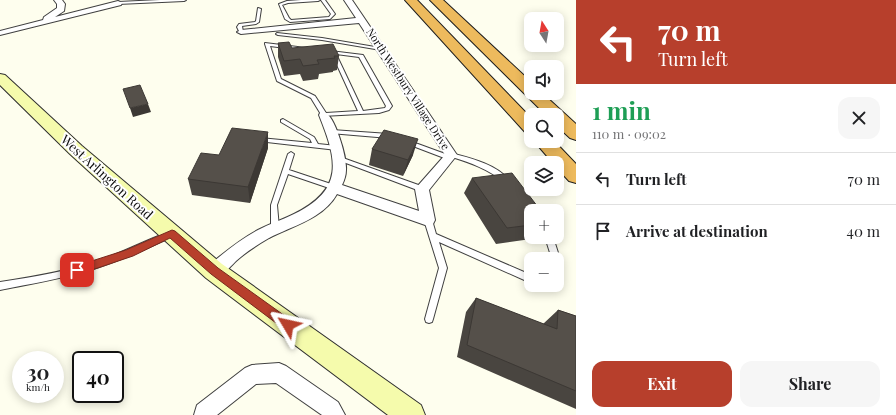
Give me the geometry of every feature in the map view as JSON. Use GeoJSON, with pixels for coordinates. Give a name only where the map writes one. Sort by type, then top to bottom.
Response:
{"type":"FeatureCollection","features":[{"type":"Feature","properties":{"kind":"highway"},"geometry":{"type":"LineString","coordinates":[[411,0],[524,121]]}},
{"type":"Feature","properties":{"kind":"highway"},"geometry":{"type":"LineString","coordinates":[[436,0],[524,84]]}},
{"type":"Feature","properties":{"kind":"highway"},"geometry":{"type":"LineString","coordinates":[[541,100],[549,108]]}},
{"type":"Feature","properties":{"kind":"highway"},"geometry":{"type":"LineString","coordinates":[[564,122],[576,134]]}},
{"type":"Feature","properties":{"kind":"highway"},"geometry":{"type":"LineString","coordinates":[[550,148],[576,176]]}},
{"type":"Feature","properties":{"kind":"street"},"geometry":{"type":"LineString","coordinates":[[40,22],[52,17],[60,9],[61,4],[58,0]]}},
{"type":"Feature","properties":{"kind":"street","name":"North Westbury Village Drive"},"geometry":{"type":"LineString","coordinates":[[348,0],[381,48],[450,156],[422,189]]}},
{"type":"Feature","properties":{"kind":"street"},"geometry":{"type":"LineString","coordinates":[[0,33],[116,1]]}},
{"type":"Feature","properties":{"kind":"street","name":"North Westbury Village Drive"},"geometry":{"type":"LineString","coordinates":[[241,32],[312,22],[362,20]]}},
{"type":"Feature","properties":{"kind":"street","name":"West Arlington Road"},"geometry":{"type":"LineString","coordinates":[[0,78],[76,150],[214,271],[411,415]]}},
{"type":"Feature","properties":{"kind":"street"},"geometry":{"type":"LineString","coordinates":[[214,271],[244,245],[275,228],[305,215],[318,206],[335,188],[339,174],[339,154],[332,132],[324,115]]}},
{"type":"Feature","properties":{"kind":"street"},"geometry":{"type":"LineString","coordinates":[[335,188],[428,220],[422,189]]}},
{"type":"Feature","properties":{"kind":"street"},"geometry":{"type":"LineString","coordinates":[[204,415],[204,412],[252,375],[279,373],[331,409],[336,415]]}},
{"type":"Feature","properties":{"kind":"lane"},"geometry":{"type":"LineString","coordinates":[[116,1],[184,0]]}},
{"type":"Feature","properties":{"kind":"lane"},"geometry":{"type":"LineString","coordinates":[[318,0],[287,2],[280,5],[287,19],[312,22],[332,16],[333,14],[323,0]]}},
{"type":"Feature","properties":{"kind":"lane"},"geometry":{"type":"LineString","coordinates":[[241,32],[239,27],[240,25],[256,23],[258,21],[259,9]]}},
{"type":"Feature","properties":{"kind":"lane"},"geometry":{"type":"LineString","coordinates":[[278,34],[381,48]]}},
{"type":"Feature","properties":{"kind":"lane"},"geometry":{"type":"LineString","coordinates":[[268,44],[333,52],[363,57],[389,106],[387,109],[379,111],[324,115],[314,97],[279,80],[268,44]]}},
{"type":"Feature","properties":{"kind":"lane"},"geometry":{"type":"LineString","coordinates":[[333,52],[361,112]]}},
{"type":"Feature","properties":{"kind":"lane"},"geometry":{"type":"LineString","coordinates":[[284,121],[312,138],[316,146]]}},
{"type":"Feature","properties":{"kind":"lane"},"geometry":{"type":"LineString","coordinates":[[332,132],[379,135],[397,138]]}},
{"type":"Feature","properties":{"kind":"lane"},"geometry":{"type":"LineString","coordinates":[[256,139],[316,146],[339,154],[422,189]]}},
{"type":"Feature","properties":{"kind":"lane"},"geometry":{"type":"LineString","coordinates":[[404,140],[487,167],[510,184]]}},
{"type":"Feature","properties":{"kind":"lane"},"geometry":{"type":"LineString","coordinates":[[275,228],[274,205],[291,154]]}},
{"type":"Feature","properties":{"kind":"lane"},"geometry":{"type":"LineString","coordinates":[[285,171],[335,188]]}},
{"type":"Feature","properties":{"kind":"lane"},"geometry":{"type":"LineString","coordinates":[[428,220],[443,268],[429,319]]}},
{"type":"Feature","properties":{"kind":"lane"},"geometry":{"type":"LineString","coordinates":[[0,286],[48,278],[91,267],[129,253],[172,234]]}},
{"type":"Feature","properties":{"kind":"lane"},"geometry":{"type":"LineString","coordinates":[[433,236],[524,276]]}},
{"type":"Feature","properties":{"kind":"building"},"geometry":{"type":"Polygon","coordinates":[[[289,42],[292,48],[333,44],[339,56],[334,56],[335,58],[317,60],[319,64],[303,66],[300,59],[284,61],[278,43],[289,42]]]}},
{"type":"Feature","properties":{"kind":"building"},"geometry":{"type":"Polygon","coordinates":[[[140,85],[148,104],[130,108],[123,89],[140,85]]]}},
{"type":"Feature","properties":{"kind":"building"},"geometry":{"type":"Polygon","coordinates":[[[232,128],[268,132],[248,187],[188,179],[201,153],[219,155],[232,128]]]}},
{"type":"Feature","properties":{"kind":"building"},"geometry":{"type":"Polygon","coordinates":[[[384,130],[418,139],[408,160],[372,149],[384,130]]]}},
{"type":"Feature","properties":{"kind":"building"},"geometry":{"type":"Polygon","coordinates":[[[512,173],[524,189],[524,196],[530,196],[536,204],[524,204],[524,226],[507,228],[472,178],[512,173]]]}},
{"type":"Feature","properties":{"kind":"building"},"geometry":{"type":"Polygon","coordinates":[[[476,298],[557,329],[558,310],[576,316],[576,391],[467,345],[476,298]]]}},
{"type":"Feature","properties":{"kind":"route"},"geometry":{"type":"LineString","coordinates":[[77,270],[91,267],[129,253],[172,234],[214,271],[288,325]]}}]}
